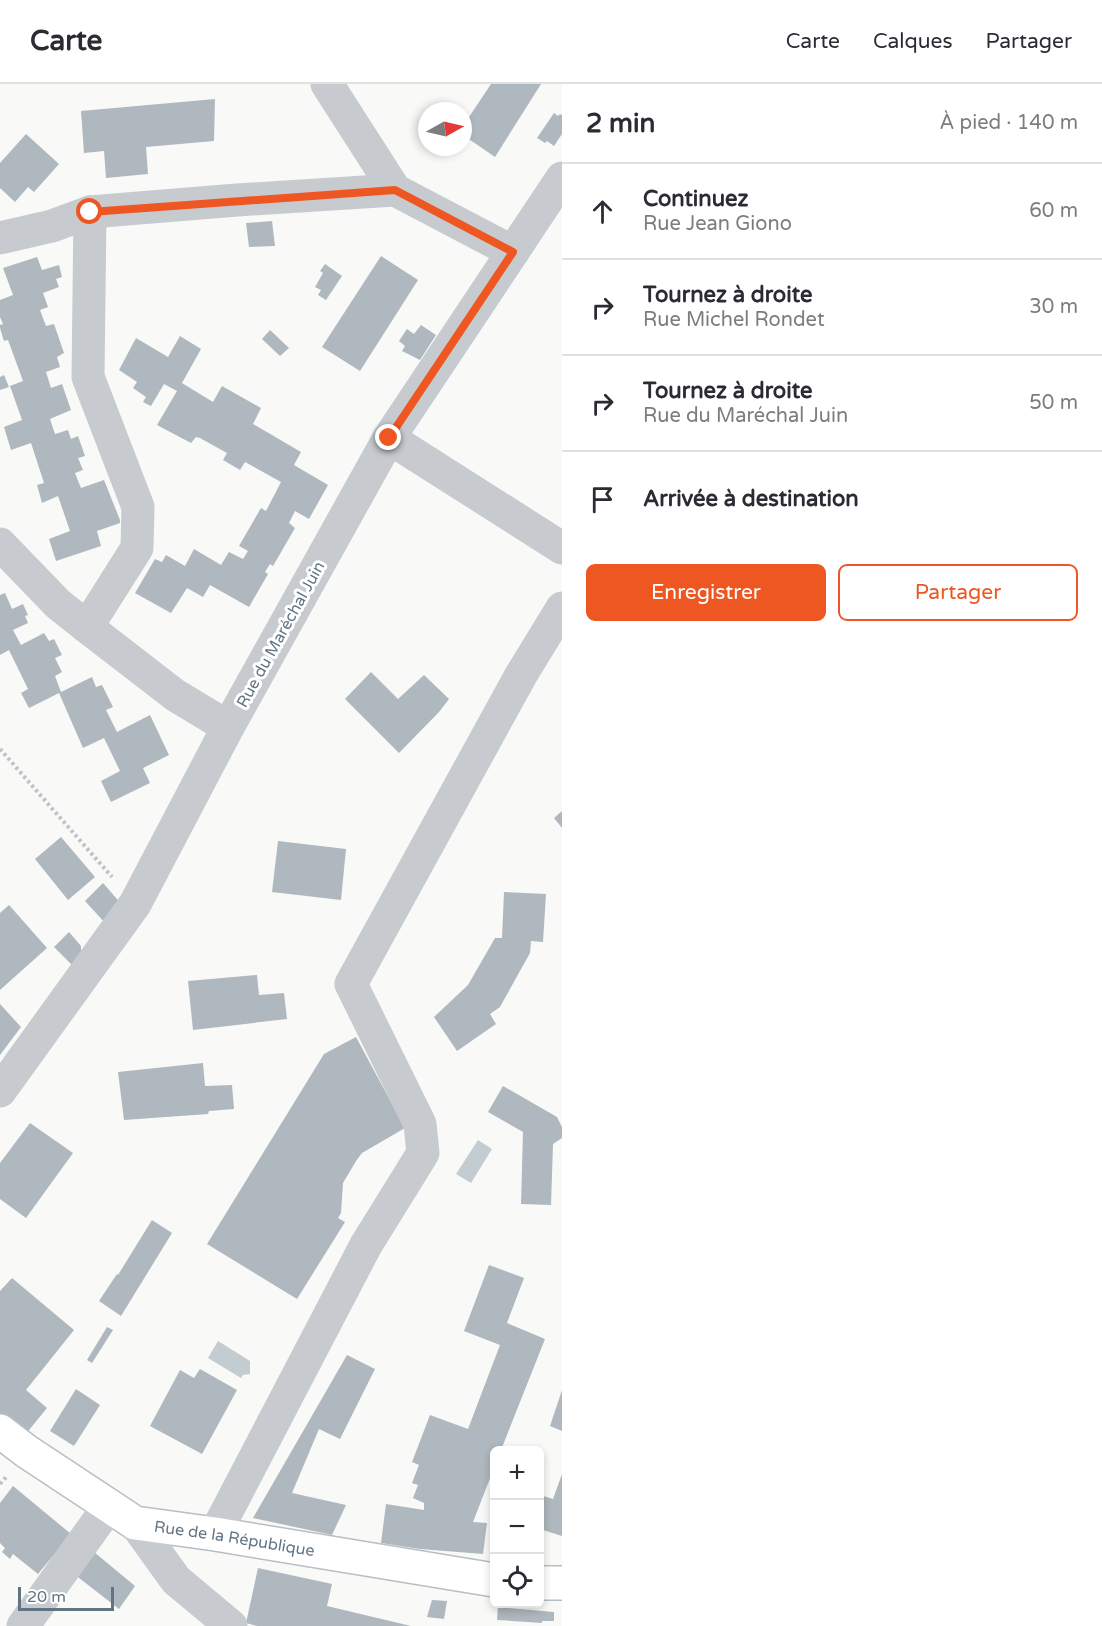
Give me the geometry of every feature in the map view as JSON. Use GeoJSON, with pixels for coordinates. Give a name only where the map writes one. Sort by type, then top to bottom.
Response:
{"type":"FeatureCollection","features":[{"type":"Feature","properties":{"kind":"main road","name":"Rue de la République"},"geometry":{"type":"LineString","coordinates":[[0,1431],[26,1451],[122,1514],[215,1534],[490,1579]]}},
{"type":"Feature","properties":{"kind":"main road"},"geometry":{"type":"LineString","coordinates":[[544,1583],[562,1584]]}},
{"type":"Feature","properties":{"kind":"street"},"geometry":{"type":"LineString","coordinates":[[327,84],[395,190],[513,252]]}},
{"type":"Feature","properties":{"kind":"street","name":"Rue du Maréchal Juin"},"geometry":{"type":"LineString","coordinates":[[0,1091],[135,904],[228,727],[389,438],[562,178]]}},
{"type":"Feature","properties":{"kind":"street"},"geometry":{"type":"LineString","coordinates":[[0,238],[52,226],[90,212],[395,190]]}},
{"type":"Feature","properties":{"kind":"street"},"geometry":{"type":"LineString","coordinates":[[87,627],[137,548],[138,507],[88,377],[90,212]]}},
{"type":"Feature","properties":{"kind":"street"},"geometry":{"type":"LineString","coordinates":[[389,438],[562,548]]}},
{"type":"Feature","properties":{"kind":"street"},"geometry":{"type":"LineString","coordinates":[[0,544],[58,604],[175,695],[228,727]]}},
{"type":"Feature","properties":{"kind":"street"},"geometry":{"type":"LineString","coordinates":[[215,1534],[366,1245],[423,1153],[420,1124],[351,984],[521,675],[562,608]]}},
{"type":"Feature","properties":{"kind":"street"},"geometry":{"type":"LineString","coordinates":[[23,1626],[122,1514],[176,1580],[231,1626]]}},
{"type":"Feature","properties":{"kind":"path"},"geometry":{"type":"LineString","coordinates":[[0,749],[135,904]]}},
{"type":"Feature","properties":{"kind":"shaded area"},"geometry":{"type":"Polygon","coordinates":[[[478,1140],[492,1149],[471,1183],[456,1174],[478,1140]]]}},
{"type":"Feature","properties":{"kind":"shaded area"},"geometry":{"type":"Polygon","coordinates":[[[218,1341],[250,1361],[250,1374],[243,1375],[241,1378],[208,1358],[218,1341]]]}},
{"type":"Feature","properties":{"kind":"building"},"geometry":{"type":"Polygon","coordinates":[[[491,84],[541,84],[495,157],[472,141],[472,112],[491,84]]]}},
{"type":"Feature","properties":{"kind":"building"},"geometry":{"type":"Polygon","coordinates":[[[215,99],[214,141],[146,147],[148,174],[106,178],[104,151],[84,153],[81,111],[215,99]]]}},
{"type":"Feature","properties":{"kind":"building"},"geometry":{"type":"Polygon","coordinates":[[[554,113],[558,116],[562,115],[562,134],[554,146],[537,138],[554,113]]]}},
{"type":"Feature","properties":{"kind":"building"},"geometry":{"type":"Polygon","coordinates":[[[26,134],[59,164],[34,192],[28,187],[15,202],[0,188],[0,163],[26,134]]]}},
{"type":"Feature","properties":{"kind":"building"},"geometry":{"type":"Polygon","coordinates":[[[272,221],[275,246],[249,247],[246,223],[272,221]]]}},
{"type":"Feature","properties":{"kind":"building"},"geometry":{"type":"Polygon","coordinates":[[[381,256],[418,280],[360,371],[322,347],[381,256]]]}},
{"type":"Feature","properties":{"kind":"building"},"geometry":{"type":"Polygon","coordinates":[[[37,257],[42,270],[59,265],[62,277],[56,279],[59,287],[43,293],[48,307],[40,310],[46,326],[54,324],[64,353],[57,357],[60,367],[46,372],[51,388],[62,384],[71,410],[50,419],[55,434],[68,430],[71,439],[78,436],[85,456],[78,458],[83,470],[75,473],[81,488],[104,480],[120,520],[120,523],[97,531],[101,546],[56,561],[49,539],[70,531],[58,496],[42,503],[37,485],[44,483],[31,443],[11,450],[4,427],[22,420],[10,386],[23,381],[8,340],[4,341],[0,328],[3,324],[0,317],[0,300],[13,295],[3,268],[37,257]]]}},
{"type":"Feature","properties":{"kind":"building"},"geometry":{"type":"Polygon","coordinates":[[[325,264],[342,276],[326,300],[318,295],[321,290],[315,287],[325,264]]]}},
{"type":"Feature","properties":{"kind":"building"},"geometry":{"type":"Polygon","coordinates":[[[421,325],[436,335],[420,360],[402,351],[405,346],[399,341],[407,329],[414,334],[421,325]]]}},
{"type":"Feature","properties":{"kind":"building"},"geometry":{"type":"Polygon","coordinates":[[[270,330],[289,348],[280,356],[262,339],[270,330]]]}},
{"type":"Feature","properties":{"kind":"building"},"geometry":{"type":"Polygon","coordinates":[[[180,336],[201,349],[182,383],[213,402],[222,386],[261,408],[253,424],[301,452],[294,465],[328,485],[309,519],[295,511],[289,523],[295,528],[273,566],[270,564],[265,572],[268,574],[249,607],[210,585],[203,597],[187,588],[171,613],[135,593],[155,559],[162,562],[166,555],[185,566],[194,549],[221,565],[229,552],[243,559],[248,551],[239,546],[261,508],[266,511],[281,482],[245,462],[240,470],[223,460],[227,453],[200,438],[196,437],[191,443],[157,425],[177,391],[164,384],[151,406],[143,402],[146,397],[133,388],[137,382],[119,370],[136,338],[168,357],[180,336]]]}},
{"type":"Feature","properties":{"kind":"building"},"geometry":{"type":"Polygon","coordinates":[[[4,375],[9,387],[0,390],[0,377],[4,375]]]}},
{"type":"Feature","properties":{"kind":"building"},"geometry":{"type":"Polygon","coordinates":[[[5,593],[12,609],[23,604],[28,615],[25,616],[28,623],[13,630],[21,645],[44,633],[49,641],[54,639],[62,655],[55,658],[62,672],[55,676],[61,692],[92,677],[96,687],[102,685],[113,707],[106,710],[117,732],[150,715],[169,755],[143,768],[150,783],[111,802],[101,781],[120,771],[104,738],[83,748],[59,693],[29,708],[21,693],[28,689],[9,650],[0,655],[0,595],[5,593]]]}},
{"type":"Feature","properties":{"kind":"building"},"geometry":{"type":"Polygon","coordinates":[[[371,672],[398,699],[424,675],[449,699],[399,753],[345,699],[371,672]]]}},
{"type":"Feature","properties":{"kind":"building"},"geometry":{"type":"Polygon","coordinates":[[[562,811],[562,828],[554,818],[562,811]]]}},
{"type":"Feature","properties":{"kind":"building"},"geometry":{"type":"Polygon","coordinates":[[[61,837],[95,877],[68,900],[35,859],[61,837]]]}},
{"type":"Feature","properties":{"kind":"building"},"geometry":{"type":"Polygon","coordinates":[[[278,841],[346,849],[341,900],[272,892],[278,841]]]}},
{"type":"Feature","properties":{"kind":"building"},"geometry":{"type":"Polygon","coordinates":[[[103,883],[123,906],[107,925],[85,901],[103,883]]]}},
{"type":"Feature","properties":{"kind":"building"},"geometry":{"type":"Polygon","coordinates":[[[504,892],[546,894],[543,942],[531,941],[530,953],[500,1007],[490,1014],[496,1024],[457,1051],[434,1017],[468,985],[495,938],[502,938],[504,892]]]}},
{"type":"Feature","properties":{"kind":"building"},"geometry":{"type":"Polygon","coordinates":[[[9,905],[47,948],[0,990],[0,913],[9,905]]]}},
{"type":"Feature","properties":{"kind":"building"},"geometry":{"type":"Polygon","coordinates":[[[69,932],[81,946],[81,954],[72,965],[54,947],[69,932]]]}},
{"type":"Feature","properties":{"kind":"building"},"geometry":{"type":"Polygon","coordinates":[[[257,975],[259,995],[284,993],[287,1019],[193,1030],[188,981],[257,975]]]}},
{"type":"Feature","properties":{"kind":"building"},"geometry":{"type":"Polygon","coordinates":[[[0,1004],[21,1027],[0,1055],[0,1004]]]}},
{"type":"Feature","properties":{"kind":"building"},"geometry":{"type":"Polygon","coordinates":[[[356,1037],[405,1128],[362,1153],[356,1161],[343,1183],[341,1213],[338,1218],[345,1222],[297,1299],[207,1244],[324,1054],[356,1037]]]}},
{"type":"Feature","properties":{"kind":"building"},"geometry":{"type":"Polygon","coordinates":[[[203,1063],[205,1086],[232,1085],[234,1109],[209,1111],[208,1114],[124,1120],[118,1072],[203,1063]]]}},
{"type":"Feature","properties":{"kind":"building"},"geometry":{"type":"Polygon","coordinates":[[[503,1086],[557,1117],[562,1127],[562,1138],[553,1144],[551,1205],[521,1204],[523,1132],[488,1112],[503,1086]]]}},
{"type":"Feature","properties":{"kind":"building"},"geometry":{"type":"Polygon","coordinates":[[[30,1123],[73,1153],[26,1218],[0,1199],[0,1163],[30,1123]]]}},
{"type":"Feature","properties":{"kind":"building"},"geometry":{"type":"Polygon","coordinates":[[[152,1220],[172,1233],[121,1316],[99,1301],[152,1220]]]}},
{"type":"Feature","properties":{"kind":"building"},"geometry":{"type":"Polygon","coordinates":[[[489,1265],[524,1278],[507,1323],[545,1339],[503,1446],[490,1446],[490,1478],[473,1522],[487,1523],[483,1554],[381,1543],[386,1504],[424,1510],[424,1503],[413,1498],[418,1485],[412,1483],[419,1465],[412,1462],[430,1415],[468,1429],[500,1345],[464,1331],[489,1265]]]}},
{"type":"Feature","properties":{"kind":"building"},"geometry":{"type":"Polygon","coordinates":[[[12,1278],[74,1330],[26,1390],[47,1408],[25,1435],[0,1415],[0,1291],[12,1278]]]}},
{"type":"Feature","properties":{"kind":"building"},"geometry":{"type":"Polygon","coordinates":[[[107,1327],[113,1330],[92,1363],[87,1360],[107,1327]]]}},
{"type":"Feature","properties":{"kind":"building"},"geometry":{"type":"Polygon","coordinates":[[[347,1355],[375,1369],[340,1439],[319,1429],[292,1493],[346,1505],[332,1535],[253,1518],[347,1355]]]}},
{"type":"Feature","properties":{"kind":"building"},"geometry":{"type":"Polygon","coordinates":[[[200,1369],[237,1390],[202,1454],[150,1426],[180,1370],[194,1378],[200,1369]]]}},
{"type":"Feature","properties":{"kind":"building"},"geometry":{"type":"Polygon","coordinates":[[[76,1389],[100,1405],[74,1446],[50,1431],[76,1389]]]}},
{"type":"Feature","properties":{"kind":"building"},"geometry":{"type":"Polygon","coordinates":[[[562,1390],[562,1431],[550,1426],[562,1390]]]}},
{"type":"Feature","properties":{"kind":"building"},"geometry":{"type":"Polygon","coordinates":[[[562,1474],[562,1536],[544,1530],[544,1496],[553,1499],[562,1474]]]}},
{"type":"Feature","properties":{"kind":"building"},"geometry":{"type":"Polygon","coordinates":[[[13,1486],[71,1534],[38,1574],[13,1554],[10,1559],[2,1552],[5,1548],[0,1543],[0,1503],[13,1486]]]}},
{"type":"Feature","properties":{"kind":"building"},"geometry":{"type":"Polygon","coordinates":[[[94,1552],[135,1586],[119,1609],[74,1574],[94,1552]]]}},
{"type":"Feature","properties":{"kind":"building"},"geometry":{"type":"Polygon","coordinates":[[[258,1568],[332,1584],[327,1606],[411,1626],[257,1626],[246,1623],[258,1568]]]}},
{"type":"Feature","properties":{"kind":"building"},"geometry":{"type":"Polygon","coordinates":[[[432,1600],[447,1601],[444,1619],[427,1617],[432,1600]]]}},
{"type":"Feature","properties":{"kind":"building"},"geometry":{"type":"Polygon","coordinates":[[[498,1608],[554,1612],[554,1621],[542,1621],[542,1623],[497,1620],[498,1608]]]}},
{"type":"Feature","properties":{"kind":"route"},"geometry":{"type":"LineString","coordinates":[[90,212],[395,190],[513,252],[389,438]]}}]}
